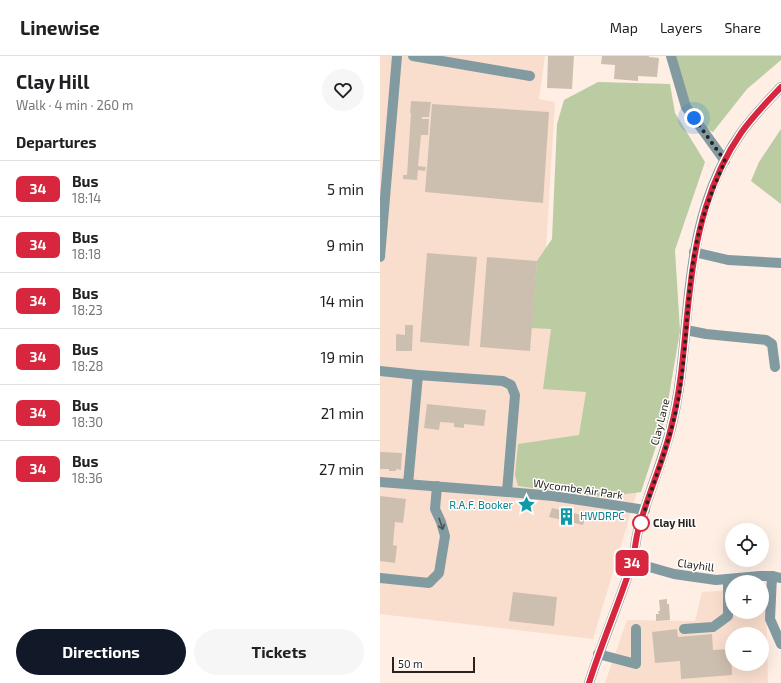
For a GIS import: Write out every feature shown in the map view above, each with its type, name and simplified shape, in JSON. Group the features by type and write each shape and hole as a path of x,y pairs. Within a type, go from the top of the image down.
{"street":[{"path":"380,257 397,56"},
{"path":"413,56 530,76"},
{"path":"671,56 686,107 725,161"},
{"name":"Clay Lane","path":"589,683 598,654 632,562 638,532 664,455 678,401 682,375 694,252 702,218 713,187 725,161 741,134 760,109 781,87"},
{"path":"694,252 728,260 781,264"},
{"path":"686,330 706,334 766,340 772,344 775,367"},
{"path":"380,371 503,381 511,385 515,395 507,492"},
{"path":"408,484 418,375"},
{"name":"Wycombe Air Park","path":"380,482 553,496 645,510"},
{"path":"380,578 429,582 439,574 445,536 435,509 437,486"},
{"name":"Clayhill","path":"632,562 674,574 716,580 725,579"},
{"path":"776,577 770,619 781,644"},
{"path":"684,629 713,627 725,618"},
{"path":"598,654 636,664 636,629"}],"shaded area":[{"path":"380,56 545,56 539,99 555,102 546,248 669,259 637,492 593,639 380,614"},
{"path":"725,590 725,619 767,619 767,627 725,627 725,671 768,671 768,683 605,683 627,620 695,621 702,592"}],"green space":[{"path":"675,56 781,56 781,60 747,89 713,132 694,124"},
{"path":"598,82 670,84 675,113 705,162 675,250 680,331 665,419 641,492 602,497 518,486 515,475 518,444 579,435 586,392 543,389 551,329 531,328 537,261 552,239 557,124 564,100"},
{"path":"781,129 781,204 751,181 759,162"}],"building":[{"path":"548,56 574,56 572,89 547,88"},
{"path":"602,56 649,56 659,58 657,77 638,76 638,81 614,79 615,65 601,64"},
{"path":"411,101 431,102 429,117 422,117 422,119 429,119 428,135 421,135 418,166 426,167 425,171 418,170 417,180 403,179 403,175 407,175"},
{"path":"432,104 549,112 543,203 425,192"},
{"path":"427,253 477,257 469,346 420,342"},
{"path":"487,257 537,261 530,351 480,347"},
{"path":"405,325 413,325 412,351 396,351 396,334 405,335"},
{"path":"427,404 486,410 484,426 464,424 464,428 454,427 454,423 440,422 439,430 424,428"},
{"path":"380,452 402,453 401,470 396,469 396,471 389,471 389,469 380,469"},
{"path":"380,496 406,499 403,523 395,522 393,545 397,546 395,563 380,561"},
{"name":"HWDRPC","path":"552,508 586,516 583,525 549,517"},
{"path":"513,592 557,597 554,626 509,621"},
{"path":"667,599 667,604 669,604 670,620 656,621 656,614 659,614 658,611 660,611 659,600"},
{"path":"677,629 678,637 712,634 713,650 725,649 725,671 732,671 732,675 681,679 680,661 655,663 652,632"}],"bus line":[{"name":"34","path":"589,683 598,654 632,562 638,532 664,455 678,401 695,250 702,218 713,187 725,161 741,134 760,109 781,87"}],"place":[{"name":"R.A.F. Booker","path":"526,505"},
{"name":"HWDRPC","path":"567,516"},
{"name":"Clay Hill","path":"641,523"}],"route":[{"path":"641,523 664,455 678,401 695,250 702,218 713,187 725,161 694,118"}]}
